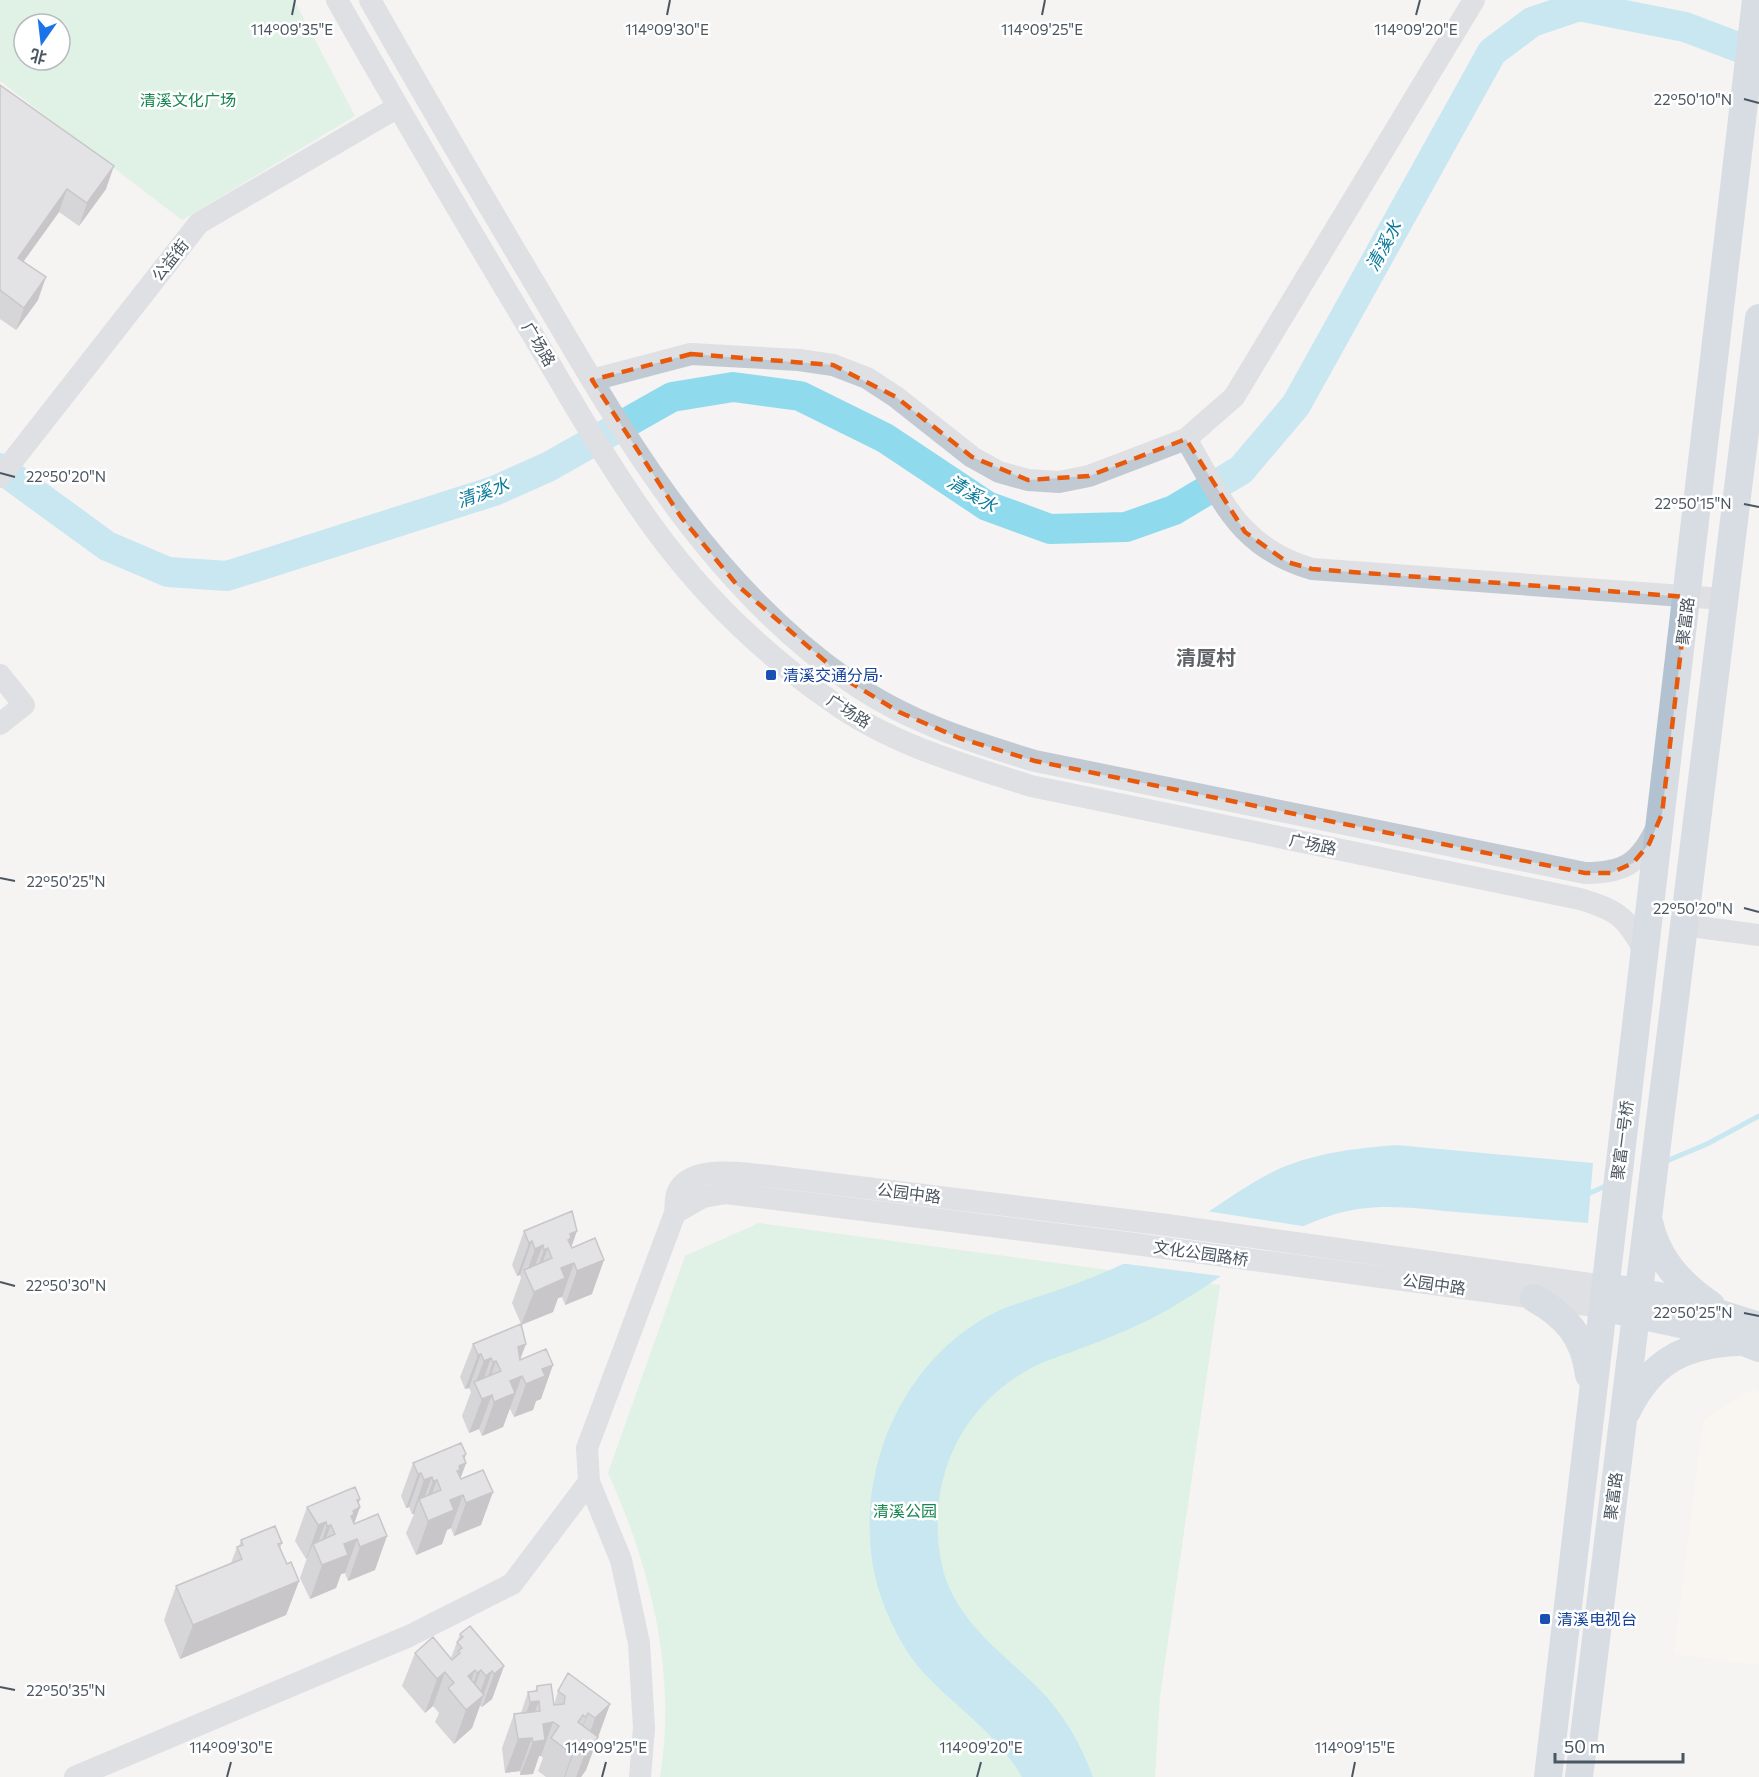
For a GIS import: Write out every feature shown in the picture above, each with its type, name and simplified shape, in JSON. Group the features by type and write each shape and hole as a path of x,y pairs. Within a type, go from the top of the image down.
{"main road":[{"name":"聚富路","path":"1631,1064 1646,954 1755,0"},
{"path":"1754,1339 1724,1313 1691,1291 1667,1265 1653,1240 1648,1214 1759,318"},
{"name":"聚富一号桥","path":"1613,1216 1631,1064"},
{"name":"聚富路","path":"1579,1777 1648,1214"},
{"name":"聚富路","path":"1548,1777 1613,1216"},
{"path":"1603,1297 1724,1313"},
{"path":"1534,1298 1558,1311 1573,1330 1586,1355 1592,1392"},
{"path":"1637,1303 1718,1332 1754,1339"},
{"path":"1622,1421 1639,1386 1661,1364 1714,1343 1754,1339"}],"street":[{"name":"广场路","path":"337,0 398,108 569,395 657,532 719,605 775,658 833,703 886,734 951,761 1030,786 1580,899 1608,907 1630,925 1646,954"},
{"name":"广场路","path":"370,0 446,135 593,383 681,517 737,585 795,638 848,681 899,712 959,738 1035,761 1585,873 1611,873 1632,863 1648,844 1662,814"},
{"path":"593,383 691,354 799,360 833,365 867,378 896,396 972,457 999,472 1028,480 1059,482 1089,476 1186,439 1234,397 1474,0"},
{"name":"公益街","path":"0,477 199,223 398,108"},
{"path":"1186,439 1229,512 1245,532 1265,549 1287,562 1312,569 1724,599"},
{"path":"0,675 24,705 0,724"},
{"path":"1683,925 1759,935"},
{"name":"公园中路","path":"640,1777 644,1728 639,1643 621,1560 589,1482 587,1448 675,1213 677,1193 686,1181 699,1175 726,1172 1167,1225"},
{"name":"公园中路","path":"675,1213 703,1197 726,1193 1135,1244"},
{"name":"文化公园路桥","path":"1167,1225 1298,1244"},
{"name":"文化公园路桥","path":"1135,1244 1267,1262"},
{"name":"公园中路","path":"1298,1244 1603,1297"},
{"name":"公园中路","path":"1267,1262 1534,1298 1603,1297"},
{"path":"75,1777 409,1636 512,1584 589,1482"}],"highlighted area":[{"path":"691,354 833,365 896,397 972,457 1028,480 1089,476 1186,439 1245,532 1287,562 1312,569 1687,597 1662,814 1649,844 1633,863 1611,873 1585,873 1035,761 959,738 899,712 848,681 737,585 681,517 592,380"}],"shaded area":[{"path":"1753,1389 1759,1392 1759,1665 1674,1654 1703,1420"}],"green space":[{"name":"清溪文化广场","path":"0,0 294,0 355,116 182,220 0,81"},
{"name":"清溪公园","path":"759,1223 1220,1285 1160,1696 1155,1777 660,1777 665,1699 656,1622 637,1546 608,1473 685,1256"}],"water":[{"path":"1396,1145 1593,1163 1588,1223 1395,1207 1358,1209 1332,1215 1308,1224 1262,1249 1196,1293 1151,1319 1033,1367 1008,1383 987,1401 969,1422 955,1446 945,1471 939,1498 940,1555 945,1577 964,1614 992,1645 1039,1689 1064,1719 1093,1777 1022,1777 1001,1747 914,1661 892,1624 877,1585 870,1533 872,1494 880,1456 894,1419 913,1386 937,1355 966,1330 1000,1310 1091,1278 1137,1257 1272,1172 1323,1155"}],"pier":[{"path":"1206,1211 1309,1227 1289,1236 1228,1277 1119,1263 1178,1230"}],"building":[{"path":"0,85 114,166 87,203 67,189 18,258 46,277 24,308 0,290"},
{"path":"572,1211 577,1231 570,1234 571,1238 568,1240 572,1248 595,1238 604,1260 577,1271 574,1263 561,1268 565,1278 534,1292 524,1270 552,1258 548,1248 544,1250 543,1245 535,1249 532,1241 529,1243 524,1231"},
{"path":"521,1324 526,1344 518,1347 520,1360 546,1349 553,1365 542,1369 545,1376 526,1384 522,1376 510,1381 515,1393 494,1402 492,1395 482,1399 474,1382 501,1371 496,1361 493,1362 491,1358 484,1361 473,1344"},
{"path":"461,1443 466,1454 463,1456 466,1463 459,1466 460,1470 457,1471 461,1479 483,1470 493,1492 466,1503 463,1495 450,1500 454,1510 428,1521 419,1499 441,1490 437,1480 433,1481 432,1477 424,1480 413,1463"},
{"path":"355,1487 360,1499 357,1500 360,1507 353,1511 354,1514 351,1516 354,1524 378,1514 387,1536 360,1547 357,1539 344,1544 348,1555 322,1565 313,1544 335,1534 331,1525 327,1526 326,1522 318,1525 307,1507"},
{"path":"275,1526 282,1543 278,1544 287,1564 291,1562 299,1581 193,1625 176,1586 242,1559 237,1547 243,1545 241,1540"},
{"path":"470,1626 504,1666 494,1674 492,1671 486,1676 481,1670 477,1673 475,1670 468,1676 484,1695 466,1710 448,1688 454,1683 445,1672 437,1679 415,1653 433,1637 452,1660 462,1648 457,1642 463,1637 460,1634"},
{"path":"568,1673 610,1704 595,1718 588,1713 586,1717 583,1715 578,1722 598,1737 584,1756 575,1749 572,1754 551,1738 559,1726 553,1722 543,1724 545,1740 533,1742 532,1738 518,1739 514,1714 540,1711 539,1701 530,1702 528,1692 537,1691 537,1686 551,1684 554,1705 564,1704 565,1696 558,1691"}],"waterway":[{"name":"清溪水","path":"0,468 107,546 168,572 227,576 494,491 548,467 672,397 733,387 800,396 885,438 987,506 1050,529 1126,527 1174,510 1241,470 1296,405 1492,52 1532,22 1579,6 1685,27 1759,55"},
{"path":"1664,1162 1707,1144 1759,1116"},
{"path":"1583,1192 1590,1193 1608,1185"}],"place":[{"name":"清溪交通分局·","path":"771,675"},
{"name":"清溪电视台","path":"1545,1619"}],"district":[{"name":"清厦村","path":"1206,658"}]}
